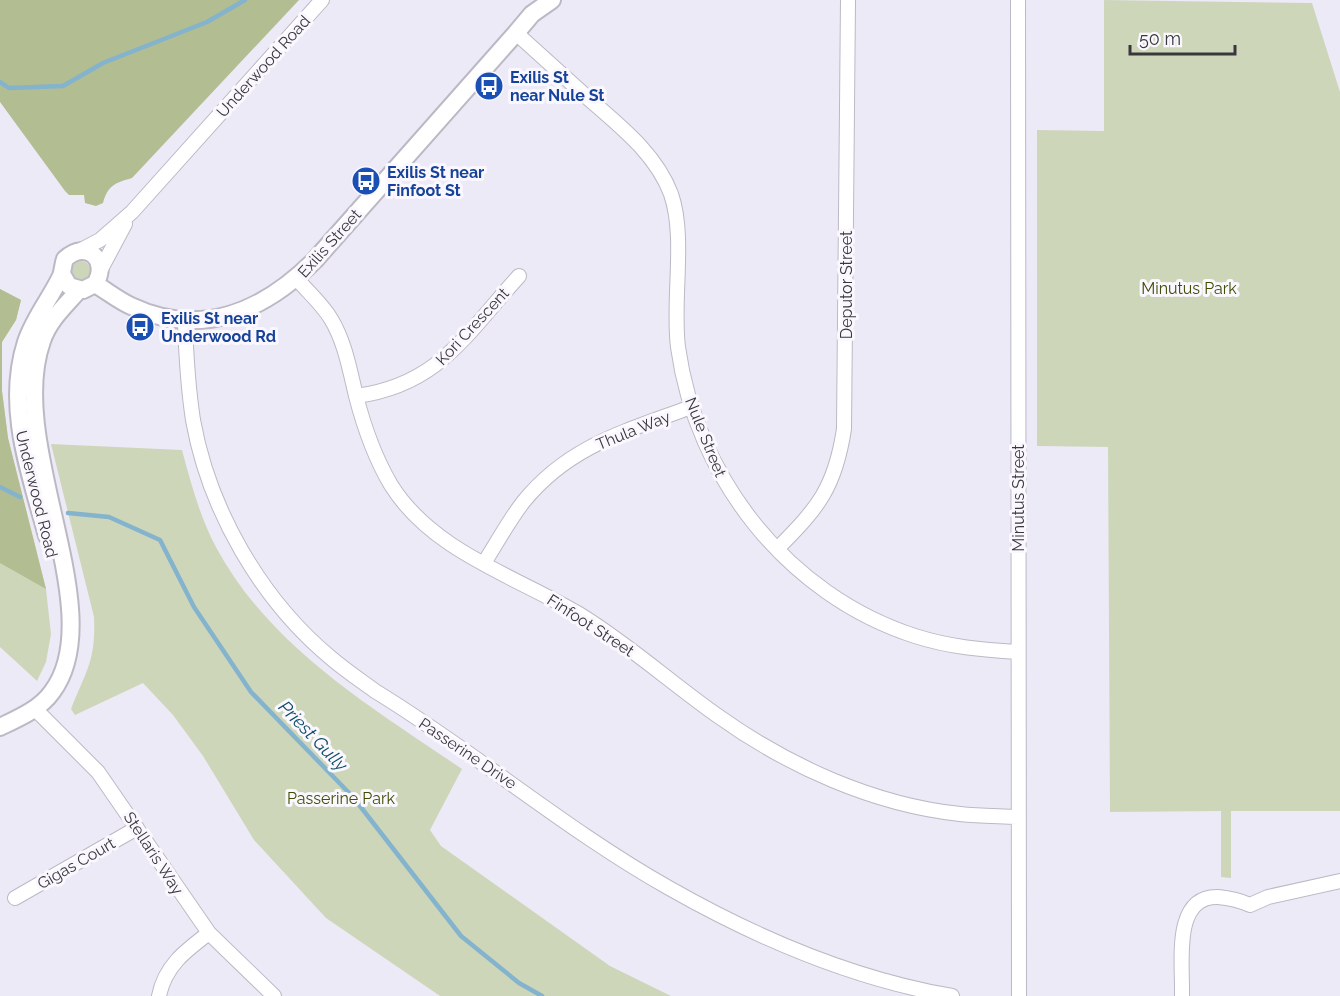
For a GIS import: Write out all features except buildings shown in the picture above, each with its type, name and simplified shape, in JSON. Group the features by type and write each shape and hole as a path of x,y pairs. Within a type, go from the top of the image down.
{"street":[{"name":"Underwood Road","path":"71,615 49,546 21,440 17,403 19,372 27,341 62,274 65,259 100,240 132,212 322,0"},
{"name":"Exilis Street","path":"92,281 141,310 185,320 238,313 270,299 297,279 516,33 536,7 552,0"},
{"name":"Deputor Street","path":"777,549 810,516 826,492 839,463 844,429 848,0"},
{"name":"Minutus Street","path":"1018,0 1017,817 1019,996"},
{"name":"Nule Street","path":"516,33 637,142 659,171 671,194 677,226 675,321 681,364 691,407 725,485 750,521 777,549 843,601 914,635 948,645 1018,652"},
{"name":"Underwood Road","path":"0,727 35,709 52,693 65,670 71,643 71,615 59,544 35,433 34,375 42,340 53,318 92,281 132,212"},
{"path":"62,274 69,286 92,281 93,254 79,251"},
{"name":"Kori Crescent","path":"356,396 386,392 419,377 444,359 519,276"},
{"name":"Finfoot Street","path":"297,279 332,320 346,354 363,423 392,485 410,509 437,535 586,619 719,717 778,753 834,781 876,796 923,808 960,814 1017,817"},
{"name":"Passerine Drive","path":"185,320 187,369 194,422 211,484 234,536 262,583 294,621 330,658 375,691 668,888 782,945 871,976 952,996"},
{"name":"Thula Way","path":"484,563 524,501 563,465 612,435 691,407"},
{"name":"Stellaris Way","path":"35,709 98,772 209,933 274,996"},
{"name":"Gigas Court","path":"15,898 137,828"},
{"path":"1182,996 1187,913 1195,902 1206,897 1239,900 1250,905 1268,897 1340,881"},
{"path":"159,996 168,969 180,956 209,933"}],"green space":[{"path":"0,0 299,0 132,178 121,181 110,188 103,203 96,206 85,203 84,195 69,195 65,191 0,102"},
{"name":"Minutus Park","path":"1104,0 1312,3 1340,92 1340,811 1231,811 1231,878 1221,877 1221,811 1110,812 1108,447 1037,446 1037,130 1104,131"},
{"path":"81,261 88,264 91,271 88,278 81,281 74,278 71,271 74,264"},
{"path":"0,289 21,300 16,320 2,342 2,391 8,438 46,589 51,634 46,662 37,681 0,647"},
{"path":"0,289 21,300 16,320 2,342 2,391 8,438 46,589 0,563"},
{"name":"Passerine Park","path":"51,444 182,450 196,500 217,549 239,584 265,616 294,646 326,673 462,769 430,830 441,846 610,966 671,996 440,996 326,918 254,840 203,756 173,715 143,683 75,715 71,709 92,655 94,617"}],"waterway":[{"path":"0,82 9,88 63,86 103,63 207,22 245,0"},
{"name":"Priest Gully","path":"0,487 20,497"},
{"name":"Priest Gully","path":"68,513 109,517 160,540 194,607 251,692 353,797 461,936 519,983 542,996"}],"place":[{"name":"Exilis St near Nule St","path":"489,86"},
{"name":"Exilis St near Finfoot St","path":"366,181"},
{"name":"Exilis St near Underwood Rd","path":"140,327"}]}
